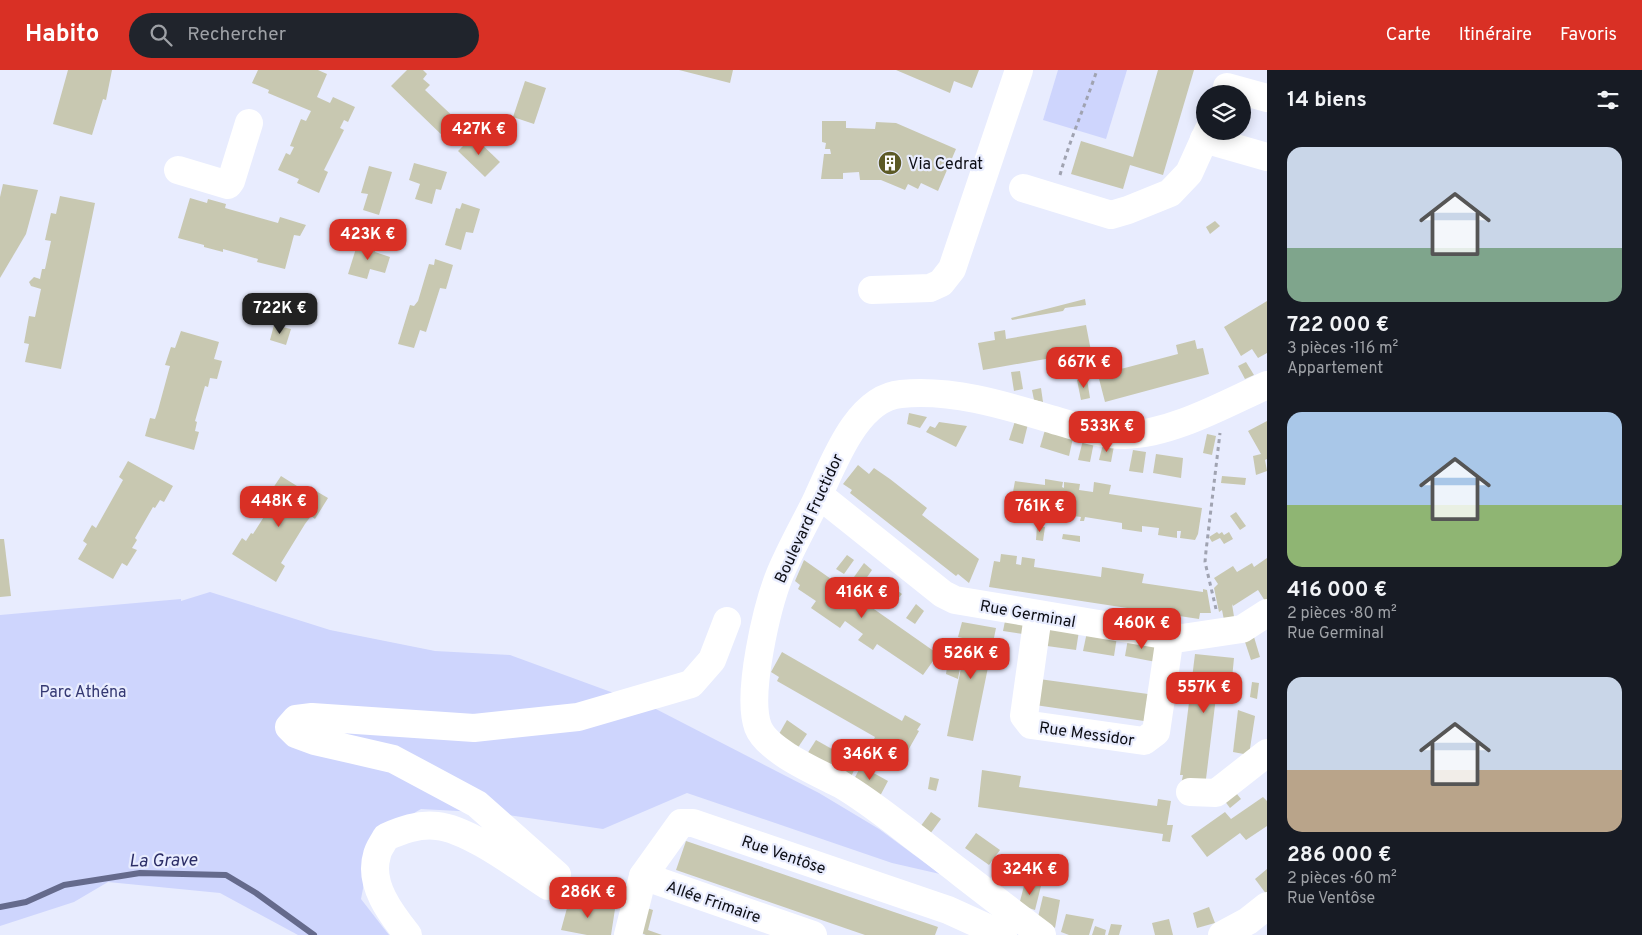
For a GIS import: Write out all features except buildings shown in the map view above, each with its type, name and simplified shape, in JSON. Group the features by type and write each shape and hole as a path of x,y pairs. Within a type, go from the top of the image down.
{"street":[{"path":"872,290 930,288 941,283 952,269 1019,70"},
{"path":"1228,84 1267,98"},
{"path":"178,170 228,185 231,181 249,123"},
{"path":"1023,188 1111,215 1170,193 1189,173 1204,140"},
{"path":"1221,140 1267,156"},
{"name":"Boulevard Fructidor","path":"1042,935 861,796 789,756 772,744 759,729 755,683 765,627 779,575 819,495 836,452 876,402 898,394 949,395 983,399 1077,426 1106,433 1127,435 1160,429 1223,405 1267,385"},
{"name":"Rue Germinal","path":"819,495 943,594 955,600 1182,638 1242,629 1267,613"},
{"name":"Rue Messidor","path":"1038,615 1024,716 1031,725 1144,740 1156,732 1170,636"},
{"path":"408,935 388,910 376,878 376,855 386,837 410,827 438,826 462,833 548,886 556,885 557,875 477,804 393,759 315,741 296,734 289,727 296,719 312,717 474,728 578,717 690,684 712,660 727,621"},
{"path":"1190,792 1216,793 1267,753"},
{"name":"Rue Ventôse","path":"628,935 643,876 681,823 693,823 948,910 1003,935"},
{"name":"Allée Frimaire","path":"643,876 813,935"},
{"path":"1222,935 1248,921 1267,906"},
{"path":"1259,935 1267,929"}],"path":[{"path":"1065,157 1072,134 1082,116 1097,70"},
{"path":"1222,633 1205,562 1223,405"}],"green space":[{"path":"1058,70 1127,70 1106,139 1043,120"},
{"name":"Parc Athéna","path":"210,592 330,630 435,651 510,655 652,707 819,793 879,829 940,874 892,863 687,793 603,829 495,813 421,809 373,837 361,899 389,935 298,935 220,893 108,882 74,902 0,926 0,615 181,599 181,601"}],"waterway":[{"name":"La Grave","path":"0,907 26,902 64,885 140,873 226,875 256,893 314,935"}],"place":[{"name":"Via Cedrat","path":"890,163"}]}
